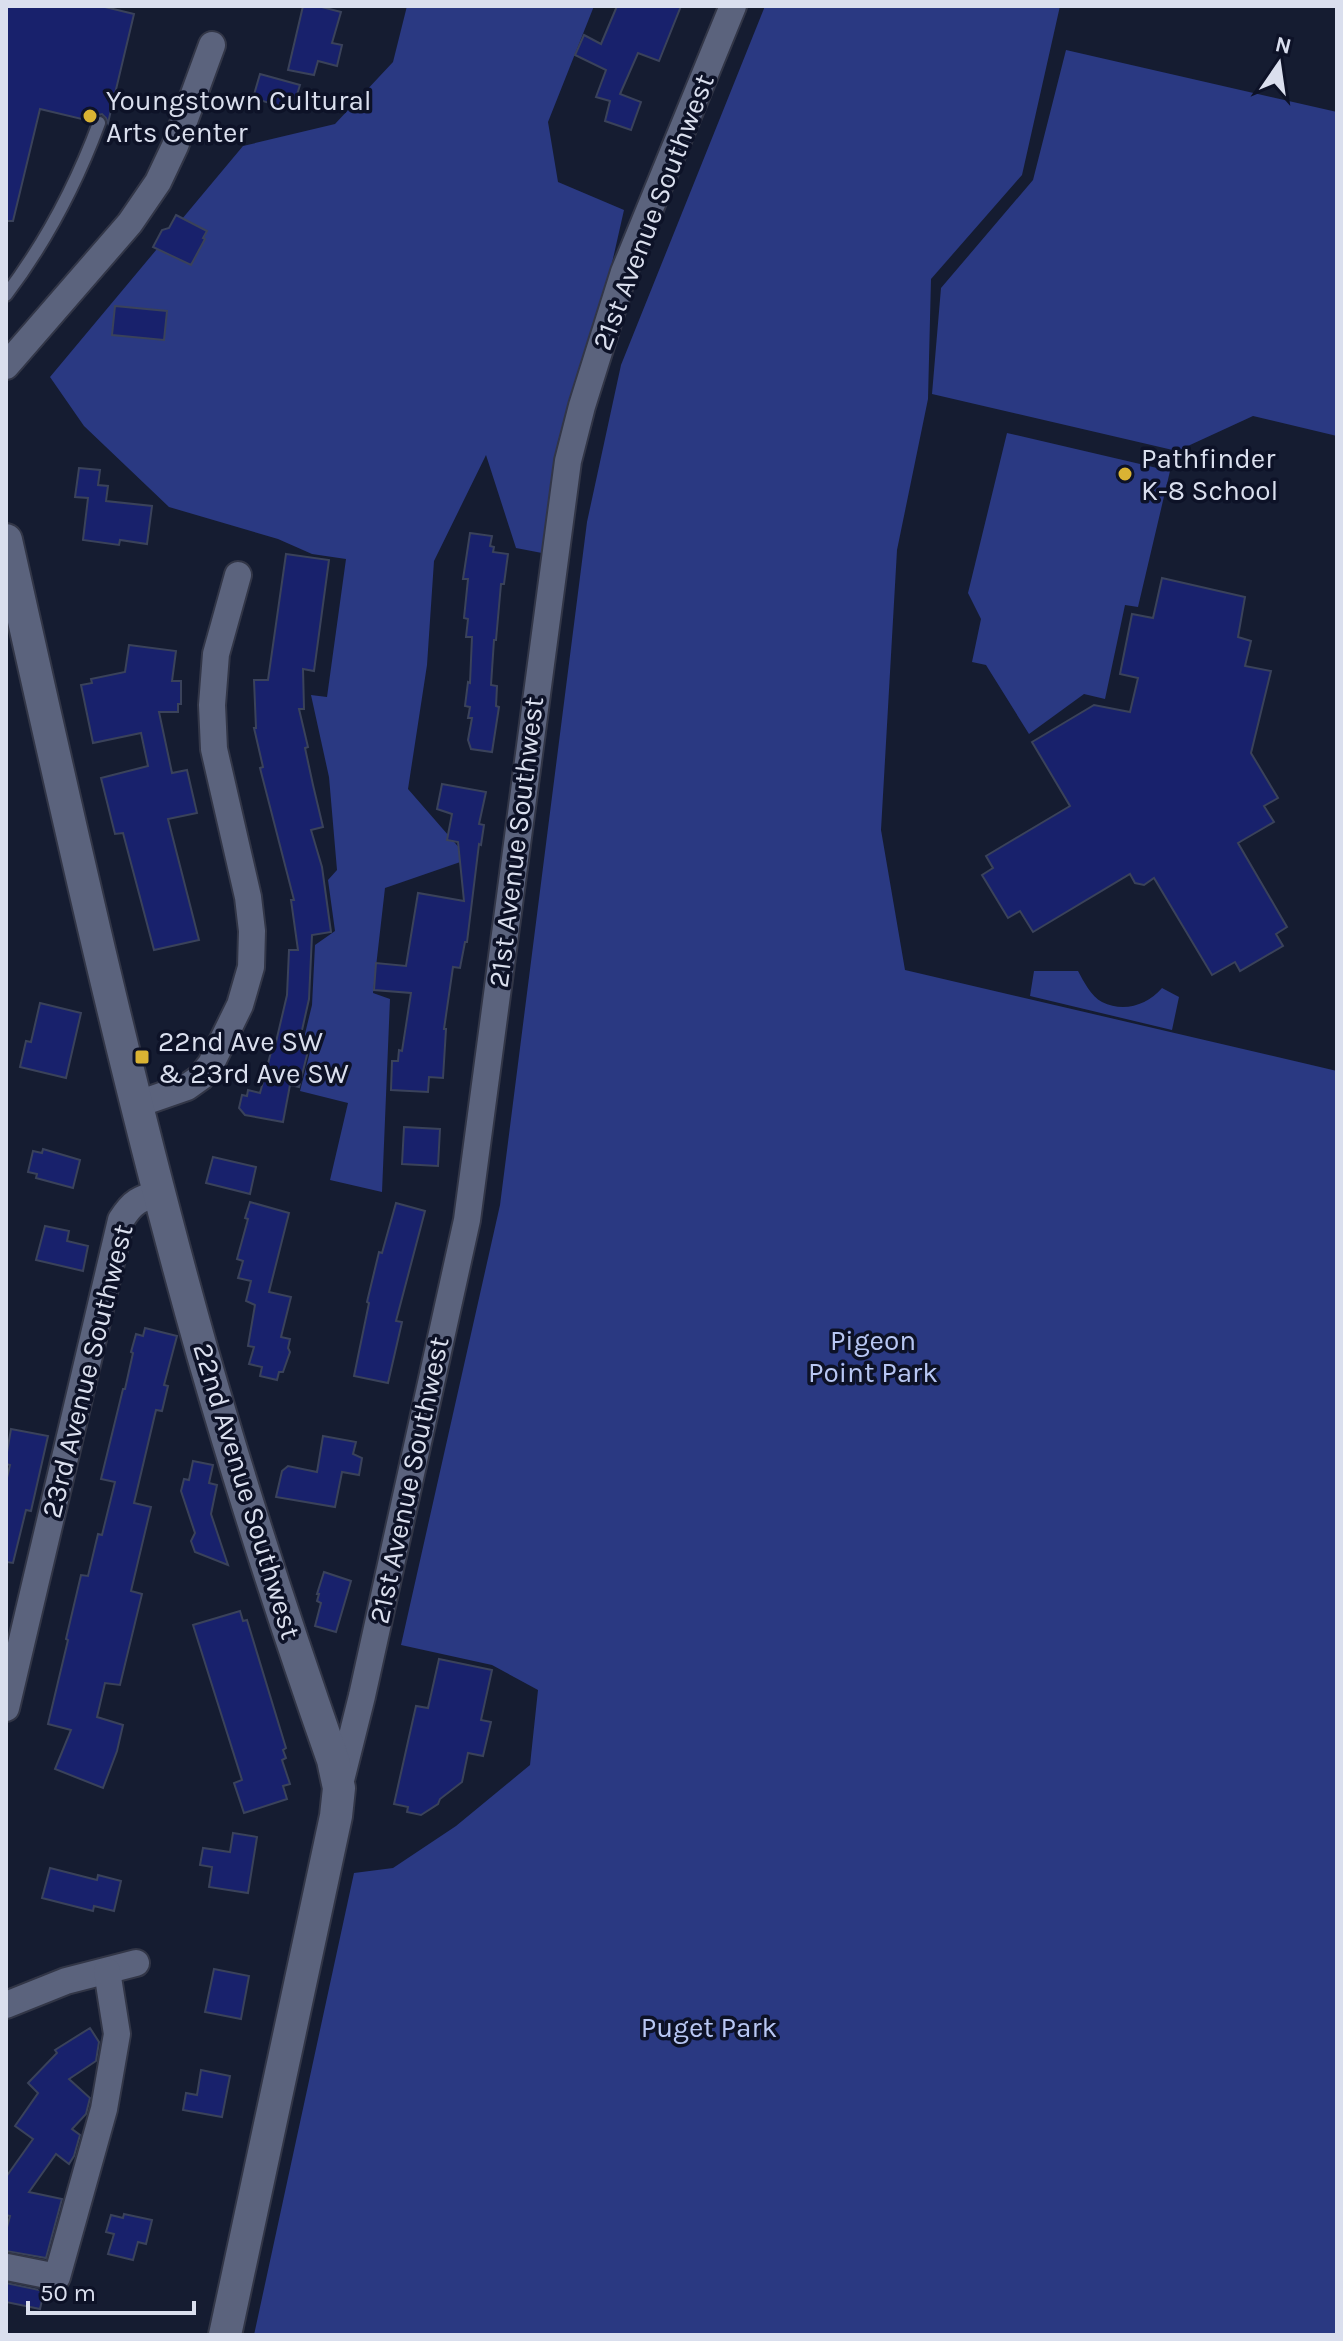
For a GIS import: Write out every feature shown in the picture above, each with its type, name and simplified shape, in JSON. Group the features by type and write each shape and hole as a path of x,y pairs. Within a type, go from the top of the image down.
{"street":[{"name":"21st Avenue Southwest","path":"225,2335 336,1816 339,1788 467,1220 568,461 624,272 733,6"},
{"path":"6,366 130,223 158,182 175,146 212,45"},
{"name":"23rd Avenue Southwest","path":"6,540 75,847 160,1193 138,1199 121,1220 6,1708"},
{"path":"138,1104 187,1087 201,1077 211,1064 240,1005 251,967 252,931 248,897 214,749 212,705 216,654 238,575"},
{"name":"22nd Avenue Southwest","path":"160,1193 243,1490 339,1788"},
{"path":"320,1722 344,1713 362,1696"},
{"path":"6,2005 66,1981 136,1963"},
{"path":"7,2267 57,2277 104,2109 117,2034 107,1971"}],"lane":[{"path":"6,295 52,227 84,164 99,123"}],"green space":[{"path":"407,6 594,6 548,122 558,182 624,210 605,294 558,441 542,553 516,548 486,455 434,561 427,665 408,789 469,859 385,888 373,993 390,999 382,1192 330,1180 348,1103 300,1091 312,1044 303,1042 312,1005 315,945 335,931 328,880 337,870 329,777 311,695 327,697 346,559 312,554 278,539 169,507 84,426 50,377 243,146 335,124 393,62"},
{"name":"Pigeon Point Park","path":"765,6 1060,6 1022,175 931,279 928,399 897,550 881,830 905,970 1337,1071 1337,2335 254,2335 354,1873 393,1868 456,1826 530,1765 538,1690 492,1665 401,1645 500,1205 587,522 621,365"},
{"path":"1066,50 1337,112 1337,436 1253,416 1177,451 932,394 941,288 1033,180"},
{"path":"1007,433 1170,471 1138,607 1125,605 1105,699 1084,694 1029,734 986,665 972,662 981,619 968,593"},
{"path":"1034,971 1078,971 1098,999 1119,1007 1142,1003 1162,988 1179,997 1172,1030 1030,996"}],"building":[{"name":"Youngstown Cultural Arts Center","path":"6,6 101,6 134,14 108,123 102,114 90,121 40,109 13,221 6,221"},
{"path":"303,6 341,12 332,43 342,45 337,66 318,61 314,75 288,70"},
{"path":"617,6 681,6 659,61 638,53 620,94 641,102 631,130 605,121 610,101 596,97 606,70 575,55 584,35 601,44"},
{"path":"260,74 300,85 292,110 253,98"},
{"path":"176,215 207,231 191,265 153,247 162,230 169,228"},
{"path":"115,306 167,311 164,340 112,335"},
{"path":"79,468 100,470 98,485 108,486 106,501 152,506 147,544 120,540 119,545 83,540 88,498 75,497"},
{"path":"470,533 492,536 490,546 494,547 493,552 508,554 494,640 491,685 497,686 496,706 499,707 492,752 471,749 468,740 472,718 468,718 470,707 465,706 470,683 472,637 466,637 468,619 464,618 468,579 463,579"},
{"path":"286,554 329,560 314,671 303,669 304,709 299,709 323,827 311,830 322,867 331,932 312,935 309,999 298,1048 308,1051 299,1087 290,1085 283,1122 245,1115 239,1108 242,1095 247,1096 248,1090 260,1093 287,995 289,950 298,950 291,900 294,900 260,768 263,767 254,728 254,680 268,680"},
{"path":"1162,578 1245,597 1238,637 1251,641 1245,666 1271,671 1251,753 1278,798 1264,806 1274,822 1238,843 1287,927 1276,934 1283,946 1240,971 1235,962 1212,975 1154,878 1144,885 1135,883 1130,874 1033,932 1020,911 1008,918 982,875 993,868 986,856 1070,806 1032,742 1094,705 1130,712 1138,678 1120,674 1132,614 1153,618"},
{"path":"129,645 176,651 172,681 181,681 181,704 178,704 178,712 159,712 172,773 187,770 197,813 168,819 199,940 154,950 123,833 115,834 101,778 148,766 141,733 93,743 81,685 92,683 91,679 125,672"},
{"path":"442,784 486,792 479,824 484,825 467,942 460,968 453,967 444,1029 443,1078 429,1077 428,1092 391,1090 392,1061 398,1061 399,1050 402,1051 411,993 374,990 376,963 406,966 418,893 464,901 458,842 447,840 452,814 437,809"},
{"path":"40,1003 81,1013 66,1078 20,1067 26,1041 31,1042"},
{"path":"404,1127 440,1129 438,1166 402,1164"},
{"path":"43,1149 80,1160 73,1188 36,1178 37,1174 28,1172 33,1151 42,1153"},
{"path":"213,1157 256,1167 250,1194 206,1183"},
{"path":"250,1202 289,1213 269,1292 291,1297 281,1337 290,1339 290,1352 277,1380 260,1376 262,1367 249,1364 254,1347 248,1346 255,1305 246,1301 251,1281 238,1278 243,1261 237,1259"},
{"path":"396,1203 425,1211 396,1321 402,1322 388,1383 354,1376 379,1252 382,1253"},
{"path":"45,1226 69,1231 67,1241 88,1246 83,1271 36,1260"},
{"path":"145,1328 177,1336 164,1385 168,1386 162,1411 156,1410 134,1503 151,1507 131,1591 142,1594 120,1685 105,1683 97,1717 123,1725 103,1788 55,1769 71,1730 48,1724 81,1575 88,1576 115,1482 101,1479 125,1389 131,1352 136,1334 143,1336"},
{"path":"11,1429 48,1436 31,1511 26,1510 13,1563 6,1562 6,1482 10,1465 6,1464 6,1458"},
{"path":"323,1436 356,1442 353,1454 362,1458 359,1475 342,1472 335,1507 276,1497 282,1471 288,1466 317,1472"},
{"path":"193,1461 213,1465 209,1483 217,1485 211,1514 228,1565 195,1552 191,1541 195,1533 181,1491 184,1479 189,1480"},
{"path":"324,1572 351,1581 336,1632 315,1626 321,1603 317,1601 317,1594"},
{"path":"240,1611 243,1621 247,1620 286,1748 283,1750 286,1758 282,1760 290,1784 283,1786 287,1799 244,1813 234,1783 242,1780 193,1625"},
{"path":"439,1659 492,1670 481,1720 491,1722 483,1756 468,1753 462,1782 421,1815 407,1812 408,1807 394,1804 416,1706 428,1708"},
{"path":"233,1833 257,1837 248,1893 209,1887 212,1867 200,1865 203,1848 230,1852"},
{"path":"50,1868 97,1880 98,1875 121,1881 114,1911 94,1906 93,1911 42,1898"},
{"path":"214,1969 249,1976 241,2019 205,2012"},
{"path":"90,2028 99,2042 96,2061 69,2079 90,2098 86,2114 72,2129 80,2135 74,2156 69,2164 56,2154 29,2192 62,2199 46,2258 6,2251 10,2216 6,2215 6,2177 33,2139 15,2126 38,2093 28,2083 57,2053 55,2050"},
{"path":"201,2070 230,2076 222,2117 183,2110 186,2093 197,2095"},
{"path":"124,2214 152,2220 146,2244 138,2242 133,2260 108,2254 114,2234 106,2232 111,2215 123,2218"},
{"path":"6,2283 44,2291 40,2309 6,2302"}],"place":[{"name":"Youngstown Cultural Arts Center","path":"90,116"},
{"name":"Pathfinder K-8 School","path":"1125,474"},
{"name":"22nd Ave SW & 23rd Ave SW","path":"142,1057"}],"park label":[{"name":"Puget Park","path":"709,2027"}]}
